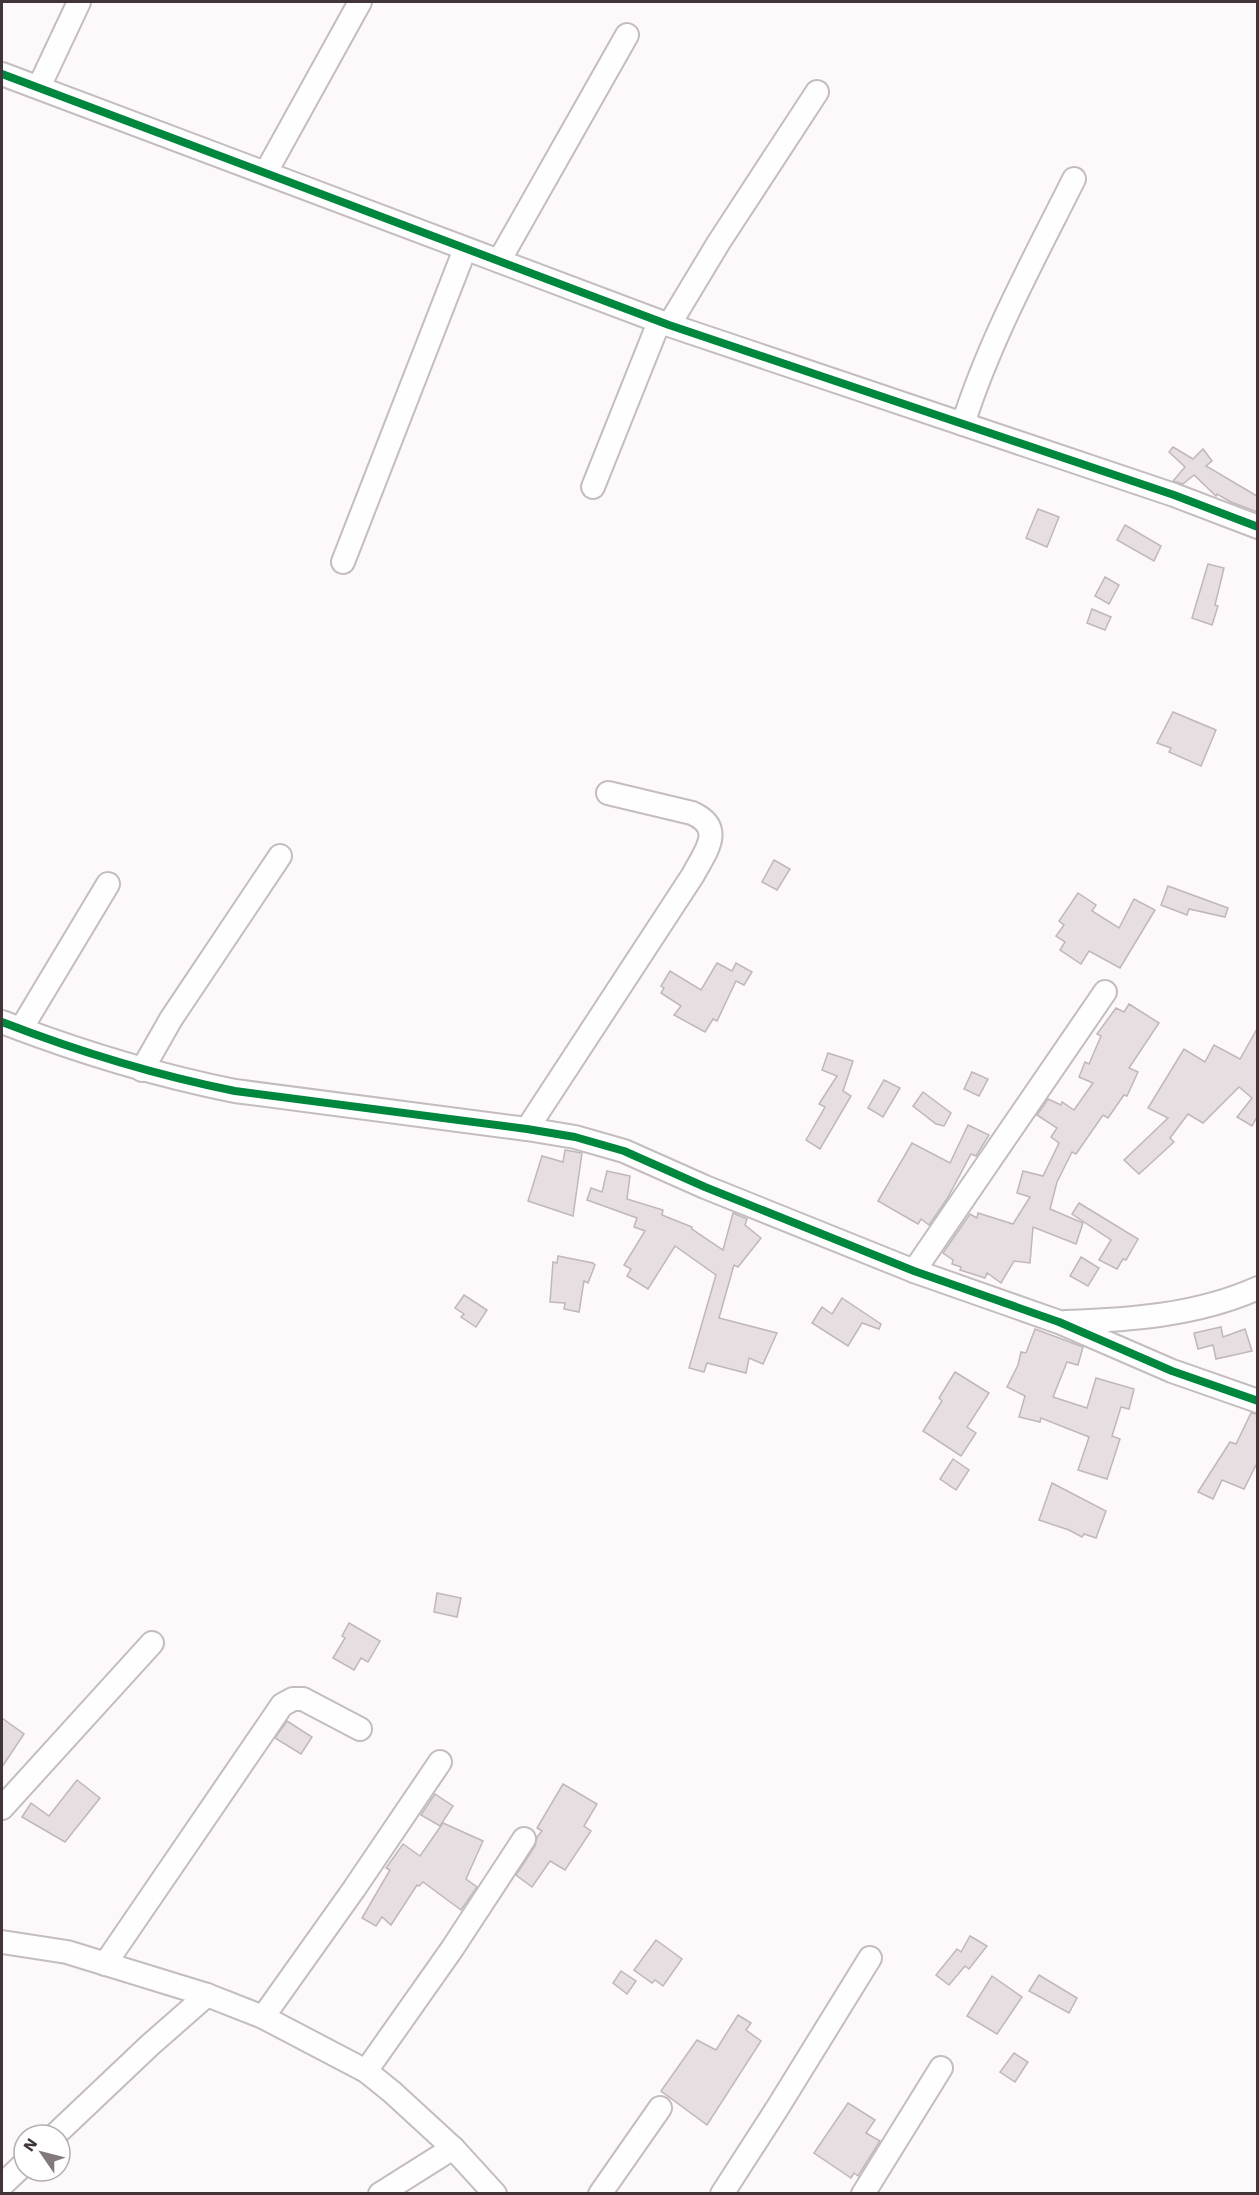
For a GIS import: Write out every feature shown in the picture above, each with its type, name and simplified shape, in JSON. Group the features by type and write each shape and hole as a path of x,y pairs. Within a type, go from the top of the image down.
{"street":[{"path":"39,87 79,2"},
{"path":"266,172 360,2"},
{"path":"499,261 627,34"},
{"path":"2,74 664,323 1174,495 1257,527"},
{"path":"593,487 664,323 817,92"},
{"path":"963,424 973,393 1005,320 1074,179"},
{"path":"343,562 465,249"},
{"path":"527,1129 693,875 711,842 710,827 703,818 692,813 608,793"},
{"path":"142,1070 171,1019 280,856"},
{"path":"108,884 11,1026 142,1070 235,1091 527,1129 575,1137 624,1151 705,1187 914,1271 1059,1322 1172,1371 1257,1401"},
{"path":"914,1271 1105,992"},
{"path":"1059,1322 1134,1319 1188,1309 1242,1295 1257,1288"},
{"path":"2,1808 152,1643"},
{"path":"105,1964 282,1705 293,1699 303,1699 360,1729"},
{"path":"262,2017 354,1889 440,1762"},
{"path":"366,2071 452,1949 524,1839"},
{"path":"5,1947 67,1952 207,1995 262,2017 366,2071 453,2148 495,2193"},
{"path":"722,2193 870,1958"},
{"path":"68,2123 207,1995"},
{"path":"863,2193 941,2068"},
{"path":"600,2193 660,2108"},
{"path":"380,2193 453,2148"}],"building":[{"path":"1173,447 1193,459 1203,449 1212,461 1206,466 1257,496 1257,512 1217,494 1216,496 1194,475 1183,484 1173,481 1185,467 1169,452"},
{"path":"1038,509 1059,517 1047,547 1026,538"},
{"path":"1125,525 1161,546 1154,561 1117,540"},
{"path":"1208,564 1224,568 1215,605 1218,606 1212,625 1192,618"},
{"path":"1105,577 1119,585 1109,604 1095,596"},
{"path":"1092,609 1111,617 1105,630 1087,623"},
{"path":"1173,712 1216,730 1201,766 1169,752 1171,748 1157,743"},
{"path":"774,860 790,869 777,890 762,882"},
{"path":"1168,886 1228,908 1225,917 1189,909 1187,915 1161,905"},
{"path":"1078,893 1096,905 1092,911 1119,928 1134,899 1155,910 1120,968 1089,951 1081,964 1060,950 1065,942 1056,936 1064,925 1059,921"},
{"path":"717,963 732,971 736,963 752,972 744,985 736,981 717,1021 713,1019 705,1032 674,1015 681,1006 661,993 664,988 661,986 670,971 701,990"},
{"path":"1129,1004 1159,1023 1129,1068 1138,1072 1127,1096 1124,1095 1108,1118 1103,1115 1076,1154 1072,1152 1057,1182 1050,1209 1083,1223 1076,1244 1033,1227 1030,1263 1014,1261 1001,1283 987,1273 985,1278 960,1270 961,1267 952,1264 953,1260 943,1253 970,1214 977,1218 978,1213 1013,1224 1030,1197 1017,1193 1023,1171 1043,1176 1059,1143 1051,1137 1057,1128 1037,1115 1048,1099 1061,1105 1062,1102 1074,1110 1093,1083 1079,1077 1085,1062 1089,1064 1101,1036 1097,1034 1116,1008 1124,1012"},
{"path":"1257,1029 1257,1117 1252,1126 1237,1117 1252,1098 1239,1087 1203,1123 1188,1114 1170,1138 1174,1142 1139,1174 1124,1160 1168,1118 1148,1108 1184,1049 1205,1062 1214,1045 1240,1059"},
{"path":"828,1053 853,1061 843,1091 851,1096 820,1149 806,1140 825,1107 819,1104 837,1076 822,1070"},
{"path":"972,1072 988,1079 979,1096 964,1089"},
{"path":"884,1080 900,1088 883,1117 868,1108"},
{"path":"923,1092 951,1113 944,1126 936,1124 913,1106"},
{"path":"968,1125 989,1135 976,1156 971,1154 947,1199 929,1225 921,1219 918,1224 878,1201 912,1143 950,1163"},
{"path":"565,1150 582,1153 573,1216 528,1201 542,1156 563,1162"},
{"path":"607,1171 630,1176 627,1199 663,1210 662,1215 692,1227 723,1250 733,1213 747,1219 745,1225 761,1238 738,1267 734,1265 719,1318 777,1333 763,1364 749,1358 746,1373 707,1363 704,1372 689,1368 716,1275 675,1246 648,1289 627,1276 631,1269 624,1265 645,1231 634,1227 637,1218 587,1200 591,1188 602,1192"},
{"path":"1079,1203 1138,1239 1126,1260 1123,1259 1117,1269 1099,1260 1111,1240 1072,1214"},
{"path":"558,1256 595,1265 588,1283 584,1281 579,1312 564,1309 565,1303 550,1302 553,1262 557,1263"},
{"path":"1081,1257 1099,1268 1088,1286 1070,1276"},
{"path":"464,1295 487,1310 476,1327 461,1317 464,1314 455,1308"},
{"path":"842,1298 881,1324 879,1329 862,1323 848,1346 812,1323 822,1307 832,1314"},
{"path":"1221,1327 1223,1337 1245,1329 1252,1351 1216,1359 1213,1345 1198,1349 1194,1333"},
{"path":"1035,1329 1083,1347 1078,1365 1067,1362 1053,1397 1087,1408 1096,1378 1134,1389 1129,1409 1121,1407 1112,1436 1120,1439 1107,1479 1078,1470 1089,1437 1041,1418 1040,1422 1019,1417 1025,1396 1007,1387 1018,1365 1021,1352 1026,1353"},
{"path":"955,1372 989,1393 967,1427 976,1433 961,1456 923,1431 942,1401 939,1398"},
{"path":"1251,1413 1257,1414 1257,1463 1244,1489 1222,1480 1213,1499 1198,1492 1230,1442 1236,1444"},
{"path":"953,1459 969,1470 956,1490 940,1479"},
{"path":"1052,1483 1106,1511 1096,1538 1084,1534 1082,1537 1039,1520"},
{"path":"437,1593 461,1598 457,1617 434,1612"},
{"path":"349,1623 380,1641 368,1662 361,1658 354,1670 333,1658 345,1638 342,1636"},
{"path":"2,1718 24,1734 2,1767"},
{"path":"287,1721 312,1737 301,1754 275,1738"},
{"path":"77,1780 100,1798 65,1842 22,1817 31,1803 49,1816"},
{"path":"563,1784 597,1804 584,1826 591,1831 565,1870 550,1861 532,1887 516,1875 535,1846 537,1837 542,1831 537,1828"},
{"path":"435,1794 453,1806 440,1826 421,1815"},
{"path":"443,1823 483,1841 466,1879 477,1887 461,1910 423,1882 417,1885 391,1925 382,1917 376,1926 362,1918 390,1870 386,1868 403,1844 420,1856"},
{"path":"970,1936 987,1946 969,1969 965,1966 949,1985 936,1975 957,1949 961,1952"},
{"path":"656,1940 682,1959 663,1986 655,1980 652,1983 634,1970"},
{"path":"621,1971 636,1981 627,1994 613,1983"},
{"path":"1039,1975 1077,1998 1069,2013 1029,1991"},
{"path":"992,1976 1022,1997 997,2034 967,2016"},
{"path":"738,2015 751,2023 746,2030 761,2041 707,2125 661,2091 697,2040 716,2050"},
{"path":"1014,2053 1028,2062 1015,2082 1000,2072"},
{"path":"848,2103 875,2120 866,2133 880,2141 858,2176 854,2173 851,2178 814,2153"}],"cycle path":[{"path":"2,74 669,325 1174,495 1258,527"},
{"path":"2,1022 117,1061 175,1078 235,1091 527,1129 575,1137 624,1151 705,1187 914,1271 1059,1322 1172,1371 1258,1401"}]}
